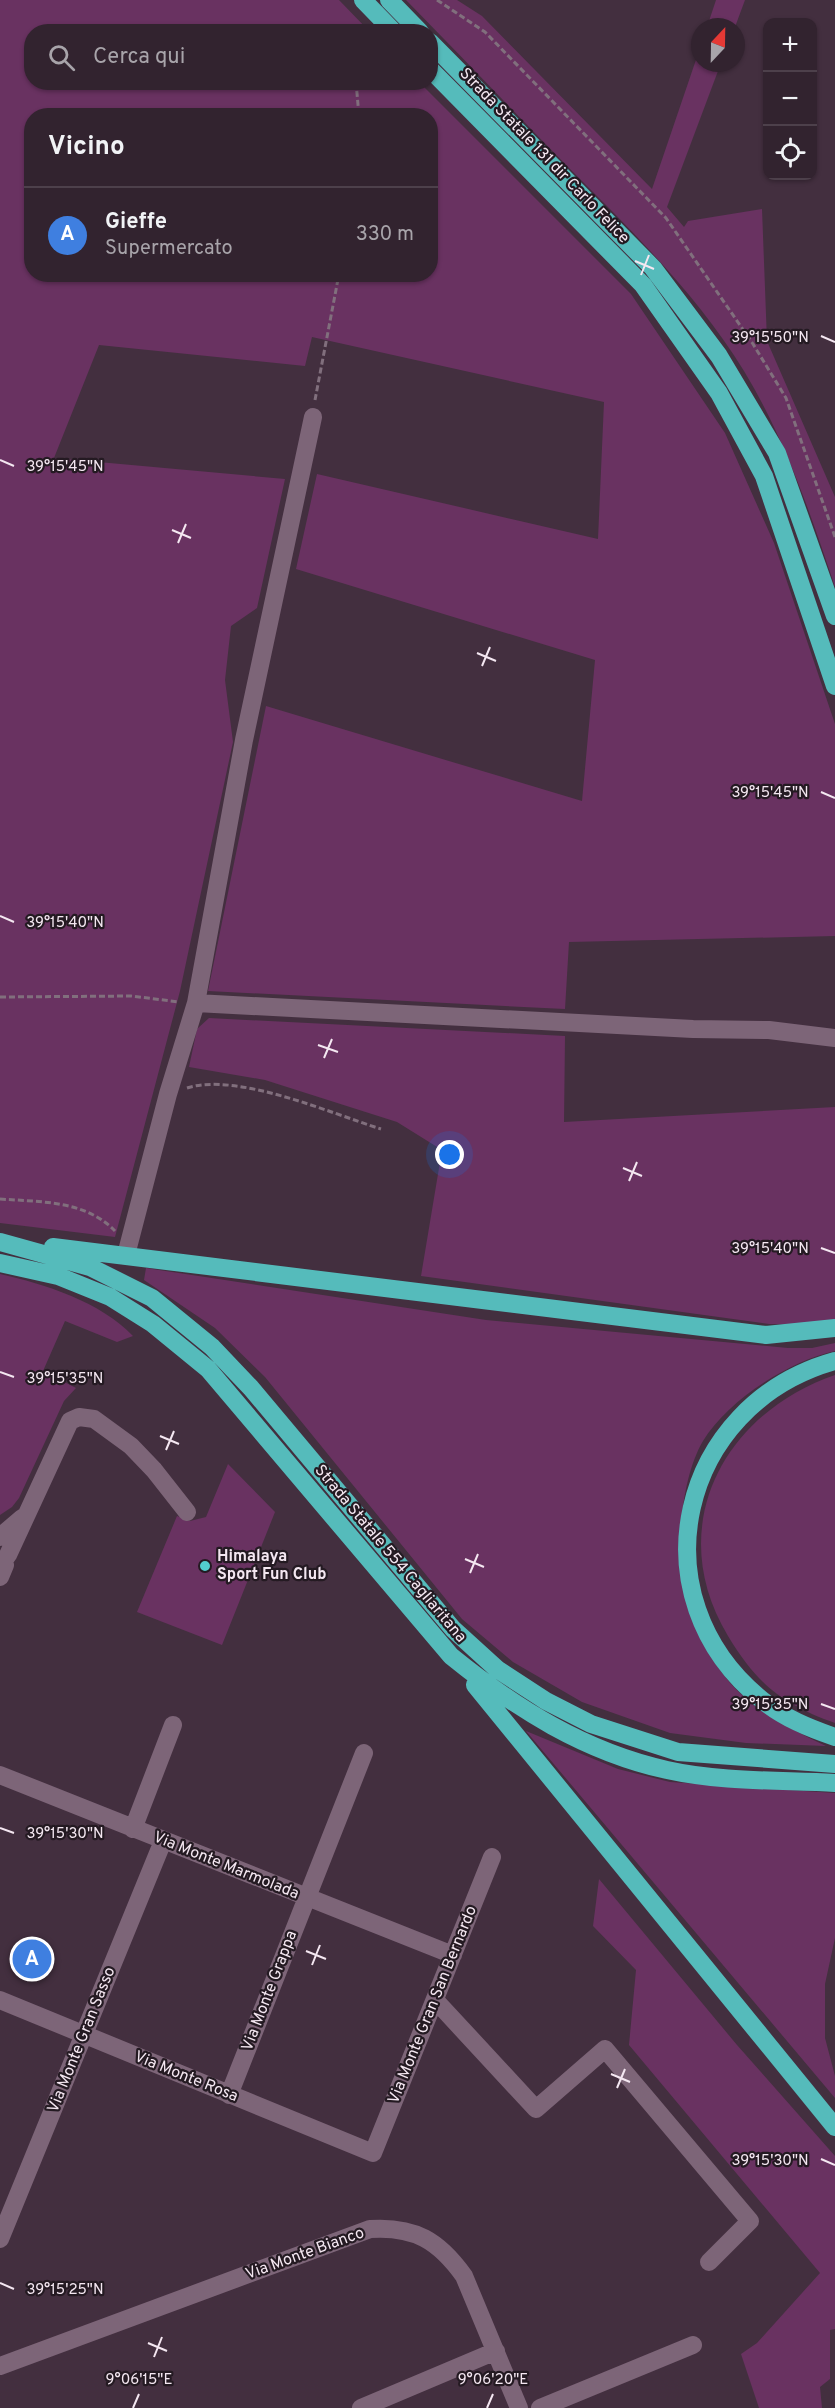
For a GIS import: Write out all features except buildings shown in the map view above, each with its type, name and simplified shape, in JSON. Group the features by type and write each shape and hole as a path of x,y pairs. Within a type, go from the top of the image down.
{"highway":[{"path":"363,0 386,24"},
{"path":"389,0 412,24"},
{"name":"Strada Statale 131 dir Carlo Felice","path":"438,50 653,268 719,356 777,453 835,616"},
{"name":"Strada Statale 131 dir Carlo Felice","path":"438,77 643,285 719,393 764,476 835,686"},
{"path":"2,1242 127,1250 766,1335 835,1328"},
{"name":"Strada Statale 554 Cagliaritana","path":"2,1242 90,1267 152,1298 212,1347 251,1388 453,1629 497,1669 546,1701 591,1724 678,1752 835,1764"},
{"name":"Strada Statale 554 Cagliaritana","path":"0,1263 58,1276 110,1297 153,1324 208,1369 451,1656 492,1690 536,1718 577,1740 666,1770 715,1777 835,1783"},
{"path":"835,1361 813,1367 772,1388 743,1412 720,1439 703,1469 692,1506 687,1539 695,1599 708,1636 723,1658 763,1701 803,1726 835,1737"},
{"path":"451,1656 835,2127"}],"street":[{"path":"127,1250 168,1094 196,1003 246,728 305,460 312,417"},
{"path":"196,1003 693,1029 769,1030 835,1038"},
{"path":"3,1562 70,1421 79,1417 94,1419 131,1446 154,1470 187,1512"},
{"path":"0,1537 26,1515"},
{"path":"132,1829 173,1725"},
{"name":"Via Monte Grappa","path":"230,2095 364,1753"},
{"name":"Via Monte Marmolada","path":"0,1775 453,1955"},
{"name":"Via Monte Gran Sasso","path":"0,2239 163,1841"},
{"name":"Via Monte Gran San Bernardo","path":"373,2153 492,1857"},
{"name":"Via Monte Rosa","path":"0,2000 373,2153"},
{"path":"436,2001 536,2109 605,2049 750,2221 709,2262"},
{"name":"Via Monte Bianco","path":"0,2366 370,2229 387,2228 422,2236 438,2245 452,2259 464,2276 519,2408"},
{"path":"540,2408 693,2345"},
{"path":"361,2408 496,2351"}],"path":[{"path":"437,0 485,32 666,218 753,344 786,398 835,537"},
{"path":"356,90 358,108"},
{"path":"312,417 337,282"},
{"path":"0,997 131,996 196,1003"},
{"path":"168,1094 200,1084 240,1084 381,1129"},
{"path":"0,1199 80,1207 112,1228 127,1250"}],"shaded area":[{"path":"0,0 339,0 362,24 24,24 24,90 427,90 631,294 725,433 774,543 835,724 835,936 569,942 565,1009 208,991 266,706 582,801 595,660 296,569 317,474 598,539 604,402 312,337 305,366 99,345 54,458 285,479 257,608 231,626 225,680 233,742 180,991 115,1237 0,1223"},
{"path":"406,0 457,0 482,16 652,189 692,72 718,72 667,207 684,227 688,221 762,209 767,341 835,497 835,587 784,449 759,397 726,343 686,291 642,242 438,33 438,24 429,24"},
{"path":"716,0 745,0 738,18 710,18"},
{"path":"209,1018 565,1036 564,1122 835,1107 835,1321 807,1325 769,1324 421,1276 442,1150 397,1122 265,1080 189,1067 197,1029"},
{"path":"146,1268 486,1320 788,1348 812,1348 835,1343 835,1351 798,1364 761,1384 728,1411 714,1426 703,1441 690,1474 680,1536 682,1575 694,1623 703,1643 720,1670 730,1683 754,1705 796,1731 826,1746 746,1743 670,1733 582,1702 513,1662 462,1619 265,1377 215,1328 144,1280"},
{"path":"0,1274 53,1289 89,1304 105,1313 133,1336 117,1342 65,1321 43,1371 76,1388 64,1401 19,1498 12,1507 0,1515"},
{"path":"835,1375 835,1723 786,1700 761,1680 750,1667 728,1636 709,1595 701,1555 703,1516 715,1480 734,1446 761,1417 795,1393"},
{"name":"Himalaya Sport Fun Club","path":"228,1464 275,1512 222,1645 137,1612 177,1516 190,1521 206,1517"},
{"path":"526,1731 618,1769 670,1782 835,1793 835,1938 825,1984 825,2038 835,2076 835,2098"},
{"path":"599,1879 737,2045 835,2156 835,2329 830,2330 830,2379 820,2387 822,2408 759,2408 741,2354 757,2343 820,2273 629,2045 636,1970 593,1926"}],"place":[{"name":"Himalaya Sport Fun Club","path":"205,1566"},
{"name":"Gieffe","path":"32,1959"}]}
